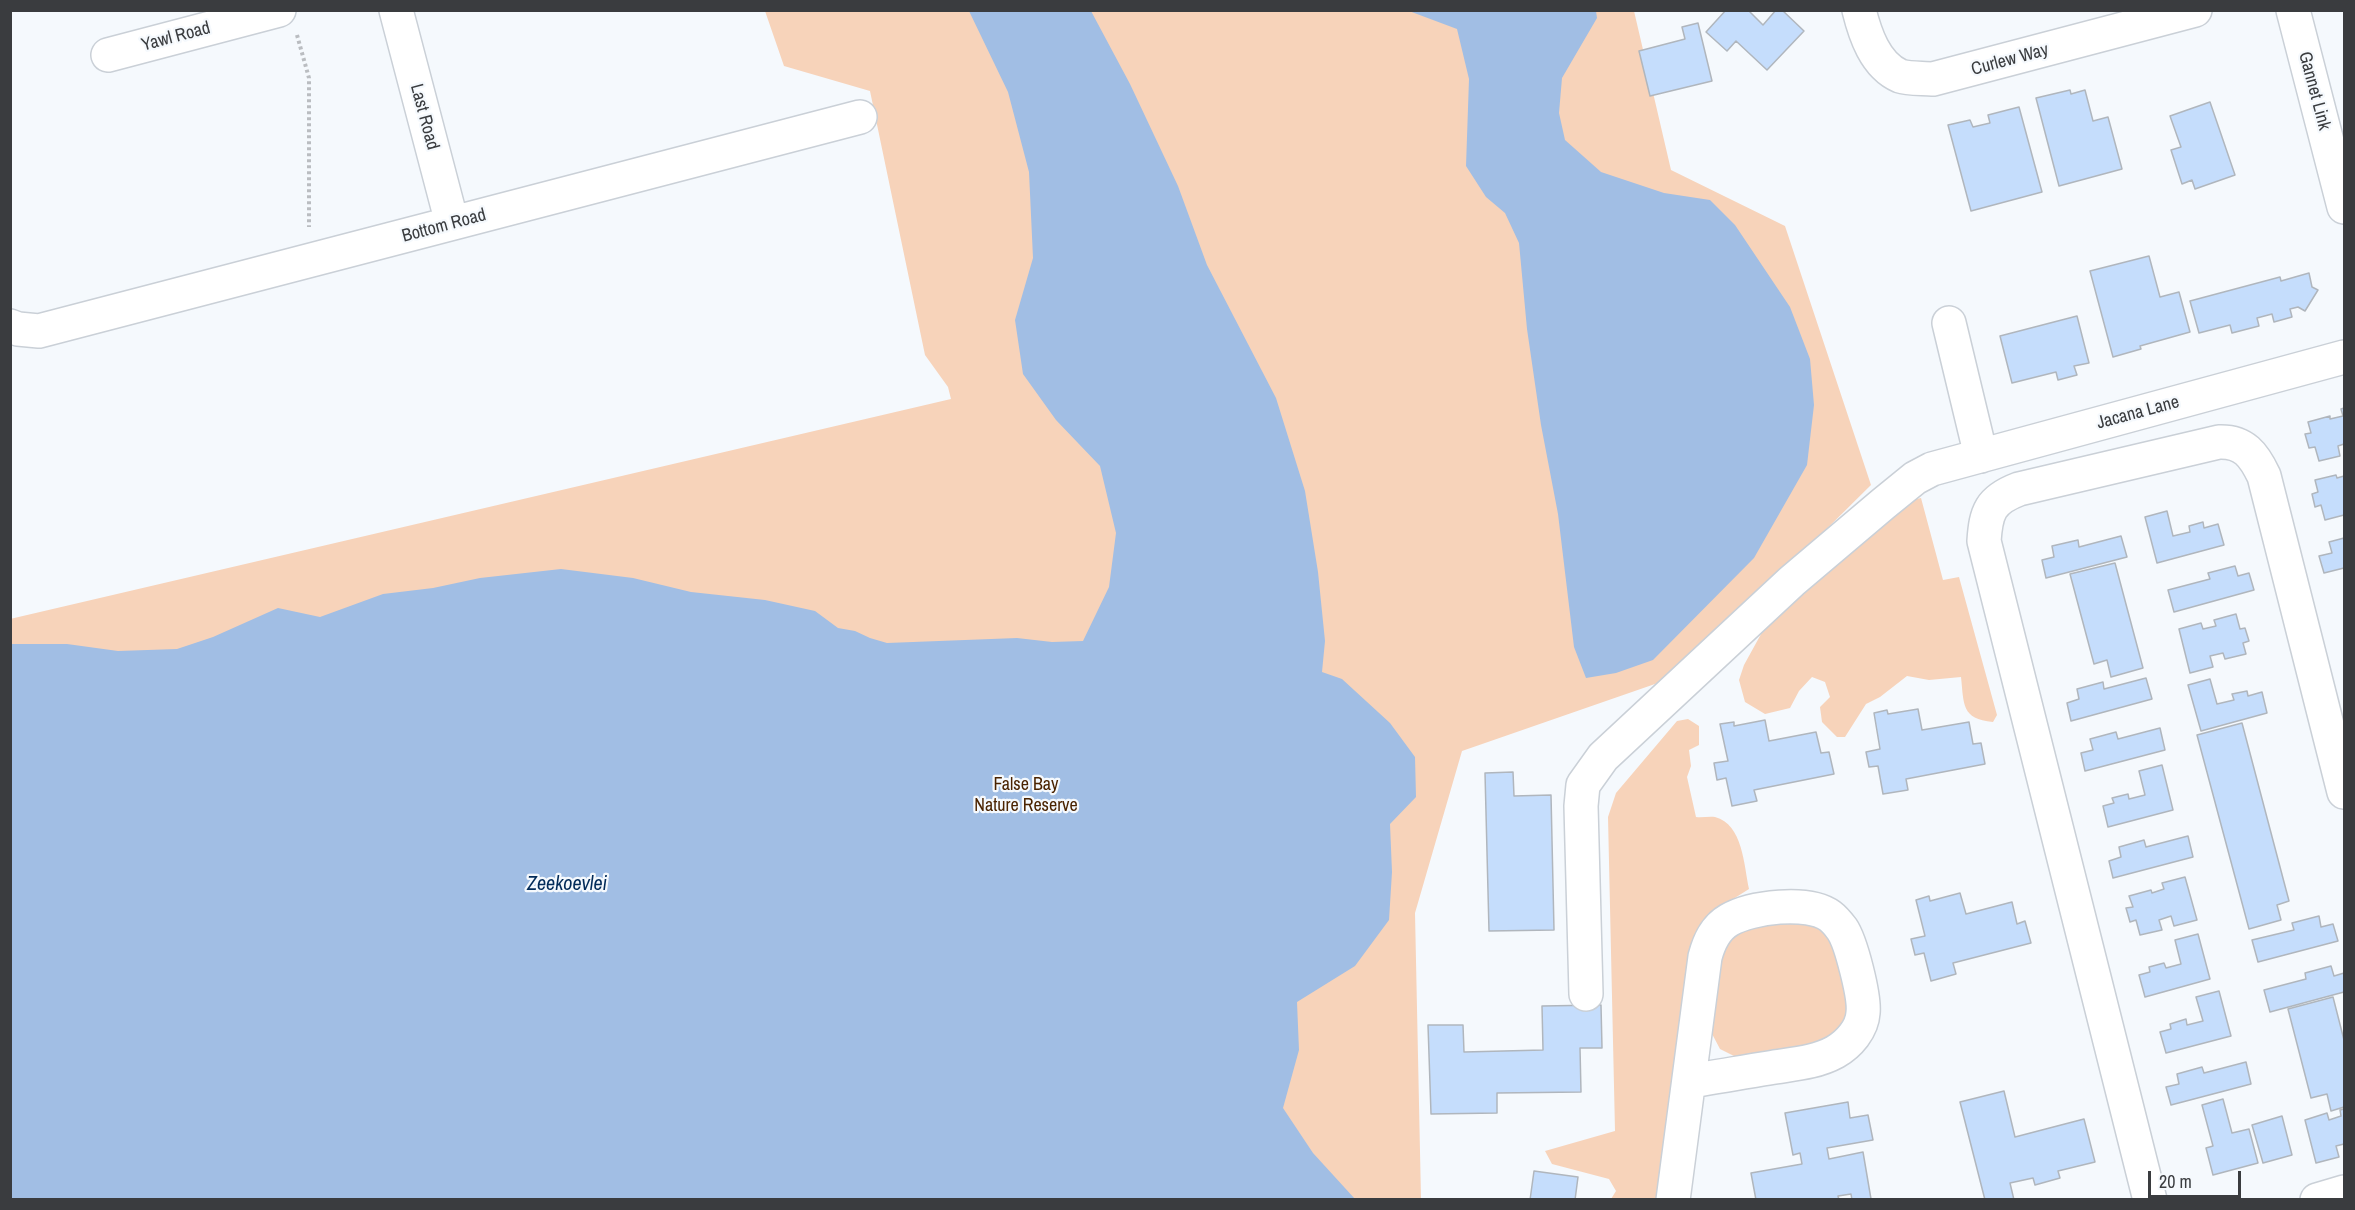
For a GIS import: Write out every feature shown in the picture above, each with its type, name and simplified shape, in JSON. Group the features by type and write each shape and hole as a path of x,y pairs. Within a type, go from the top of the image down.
{"street":[{"name":"Last Road","path":"396,10 452,224"},
{"name":"Curlew Way","path":"1859,10 1864,30 1873,50 1883,63 1900,75 1933,79 2195,10"},
{"name":"Gannet Link","path":"2293,10 2344,207"},
{"name":"Yawl Road","path":"108,55 288,22"},
{"name":"Bottom Road","path":"19,328 39,331 860,117"},
{"path":"1949,323 1981,456"},
{"name":"Jacana Lane","path":"1586,994 1581,806 1583,785 1603,758 1792,581 1891,497 1915,478 1932,469 2344,357"},
{"path":"2150,1200 1984,541 1989,510 1997,500 2019,489 2219,441 2230,441 2248,449 2264,476 2344,792"},
{"path":"1673,1200 1705,957 1709,941 1728,920 1747,913 1794,906 1808,907 1830,916 1842,928 1848,941 1862,995 1863,1013 1859,1027 1848,1042 1836,1052 1816,1061 1689,1081"},
{"path":"2317,1200 2344,1192"}],"path":[{"path":"288,22 309,78 309,261"}],"green space":[{"name":"False Bay Nature Reserve","path":"765,11 1634,11 1671,170 1785,226 1871,485 1678,676 1462,751 1415,913 1421,1199 11,1199 10,619 951,399 948,387 925,355 870,91 784,66"},
{"path":"1921,498 1943,580 1959,577 1997,715 1993,722 1975,718 1970,714 1964,702 1961,677 1929,680 1907,676 1880,697 1866,704 1845,737 1837,737 1822,722 1820,707 1830,697 1825,682 1812,677 1799,691 1790,708 1765,714 1745,702 1739,680 1744,665 1777,605 1889,505"},
{"path":"1688,719 1699,726 1699,745 1689,750 1691,766 1687,777 1696,817 1715,817 1724,821 1731,828 1741,847 1749,889 1711,913 1691,944 1659,1199 1611,1199 1616,1191 1609,1179 1552,1164 1545,1151 1615,1131 1608,817 1616,793 1677,721"},
{"path":"1804,920 1823,930 1836,948 1849,1003 1849,1014 1833,1042 1740,1059 1720,1049 1710,1030 1718,957 1730,938 1749,927"}],"water":[{"name":"Zeekoevlei","path":"969,11 1091,11 1130,84 1178,186 1207,265 1276,398 1305,491 1318,572 1325,641 1322,672 1342,679 1390,723 1415,757 1416,797 1390,824 1392,872 1389,920 1355,966 1297,1002 1299,1050 1283,1108 1313,1153 1355,1199 11,1199 11,644 67,644 118,651 177,649 213,637 278,608 320,617 383,594 433,588 480,578 561,569 633,578 691,592 765,600 815,611 838,628 855,631 887,643 1017,638 1052,642 1083,641 1109,587 1116,533 1100,466 1056,420 1023,374 1015,320 1033,258 1029,172 1008,92"},
{"path":"1409,11 1596,11 1597,18 1562,78 1559,113 1565,140 1601,172 1664,193 1710,200 1735,225 1790,307 1810,359 1814,405 1807,465 1754,558 1653,660 1616,673 1586,678 1574,647 1558,514 1541,425 1527,329 1519,243 1505,213 1486,197 1466,166 1469,79 1457,29"}],"building":[{"path":"1726,10 1748,10 1763,25 1776,10 1782,10 1804,31 1767,70 1736,41 1727,51 1706,32"},
{"path":"1698,23 1712,81 1650,96 1639,51 1685,39 1682,27"},
{"path":"2070,90 2071,94 2085,90 2093,121 2108,117 2122,169 2059,186 2036,98"},
{"path":"2210,102 2235,175 2195,189 2192,180 2182,184 2171,150 2181,147 2170,116"},
{"path":"2019,107 2042,192 1971,211 1948,125 1970,120 1973,127 1990,123 1988,115"},
{"path":"2149,256 2160,297 2179,292 2190,332 2140,346 2141,349 2113,357 2090,271"},
{"path":"2309,273 2312,287 2318,290 2305,311 2298,307 2290,309 2292,317 2274,322 2272,314 2257,318 2259,326 2232,333 2230,325 2199,333 2190,301 2280,277 2281,281"},
{"path":"2077,316 2089,363 2074,366 2077,375 2058,380 2056,372 2012,383 2000,336"},
{"path":"2344,408 2344,444 2338,446 2340,456 2319,461 2315,447 2309,448 2305,434 2311,433 2308,422 2330,416 2330,419 2343,416 2341,409"},
{"path":"2336,475 2337,478 2344,476 2344,515 2325,520 2321,505 2315,507 2312,494 2318,492 2315,480"},
{"path":"2167,511 2173,536 2190,532 2189,526 2203,522 2204,528 2218,524 2224,545 2157,563 2145,517"},
{"path":"2121,536 2127,557 2046,578 2042,560 2054,557 2052,546 2078,540 2079,547"},
{"path":"2344,538 2344,568 2324,573 2319,556 2332,553 2329,542"},
{"path":"2115,563 2143,668 2111,677 2107,660 2094,664 2070,574"},
{"path":"2235,566 2238,576 2249,573 2254,590 2174,612 2168,590 2210,579 2208,573"},
{"path":"2236,614 2240,629 2245,628 2249,641 2243,643 2246,654 2225,659 2223,653 2210,656 2213,667 2190,673 2179,629 2201,623 2203,629 2216,626 2214,620"},
{"path":"2146,678 2152,699 2071,721 2067,703 2079,699 2077,689 2103,682 2104,689"},
{"path":"2210,679 2217,704 2234,700 2232,694 2247,691 2248,696 2262,692 2267,713 2201,731 2188,685"},
{"path":"1918,709 1922,730 1969,722 1973,744 1981,743 1985,764 1906,779 1908,790 1883,794 1878,766 1869,767 1866,752 1880,749 1874,713 1887,710 1888,714"},
{"path":"1765,720 1769,741 1816,732 1821,753 1829,752 1834,774 1754,790 1757,801 1732,806 1726,778 1717,780 1714,763 1728,761 1720,724 1734,722 1734,726"},
{"path":"2242,723 2289,901 2277,905 2281,920 2249,929 2197,735"},
{"path":"2160,728 2165,750 2085,771 2081,753 2093,750 2090,739 2116,732 2118,739"},
{"path":"2162,765 2173,810 2108,827 2103,806 2114,803 2112,798 2128,794 2129,799 2145,795 2139,771"},
{"path":"1513,772 1514,796 1551,795 1554,930 1489,931 1485,773"},
{"path":"2188,836 2193,857 2113,878 2109,861 2121,857 2119,847 2144,840 2146,847"},
{"path":"2185,877 2197,920 2174,926 2171,916 2159,920 2162,930 2140,935 2136,920 2130,922 2126,908 2133,907 2129,896 2164,889 2162,883"},
{"path":"1960,893 1966,914 2012,902 2017,924 2025,921 2031,943 1953,963 1956,974 1931,981 1924,953 1915,955 1911,939 1925,936 1916,900 1929,896 1930,901"},
{"path":"2319,916 2321,927 2333,924 2338,941 2258,962 2252,940 2294,930 2292,923"},
{"path":"2198,934 2210,979 2145,997 2139,975 2150,972 2149,967 2164,963 2166,968 2181,964 2175,940"},
{"path":"2331,966 2334,976 2344,973 2344,992 2270,1012 2264,990 2306,979 2305,973"},
{"path":"2219,991 2231,1036 2166,1053 2160,1032 2171,1029 2170,1024 2186,1019 2187,1025 2203,1021 2196,997"},
{"path":"2333,997 2344,1040 2344,1107 2331,1111 2327,1094 2311,1098 2288,1009"},
{"path":"1601,1005 1602,1048 1580,1048 1581,1092 1497,1093 1497,1113 1431,1114 1428,1025 1463,1025 1464,1052 1543,1050 1542,1006"},
{"path":"2246,1062 2251,1084 2171,1105 2166,1087 2179,1084 2177,1074 2202,1067 2204,1073"},
{"path":"2004,1091 2015,1137 2084,1119 2095,1162 2058,1171 2060,1178 2035,1185 2033,1178 2010,1183 2014,1200 1985,1200 1960,1102"},
{"path":"2223,1099 2232,1133 2249,1129 2258,1163 2213,1175 2206,1148 2213,1146 2202,1105"},
{"path":"1848,1102 1850,1118 1868,1115 1873,1140 1827,1148 1829,1159 1863,1152 1871,1199 1877,1200 1852,1200 1851,1194 1838,1196 1839,1200 1756,1200 1751,1173 1802,1164 1800,1153 1793,1155 1785,1113"},
{"path":"2344,1109 2344,1144 2336,1146 2339,1157 2316,1163 2305,1120 2327,1113 2329,1120 2341,1116 2340,1110"},
{"path":"2282,1116 2292,1155 2263,1163 2252,1125"},
{"path":"1534,1171 1578,1177 1575,1200 1530,1200"}]}
